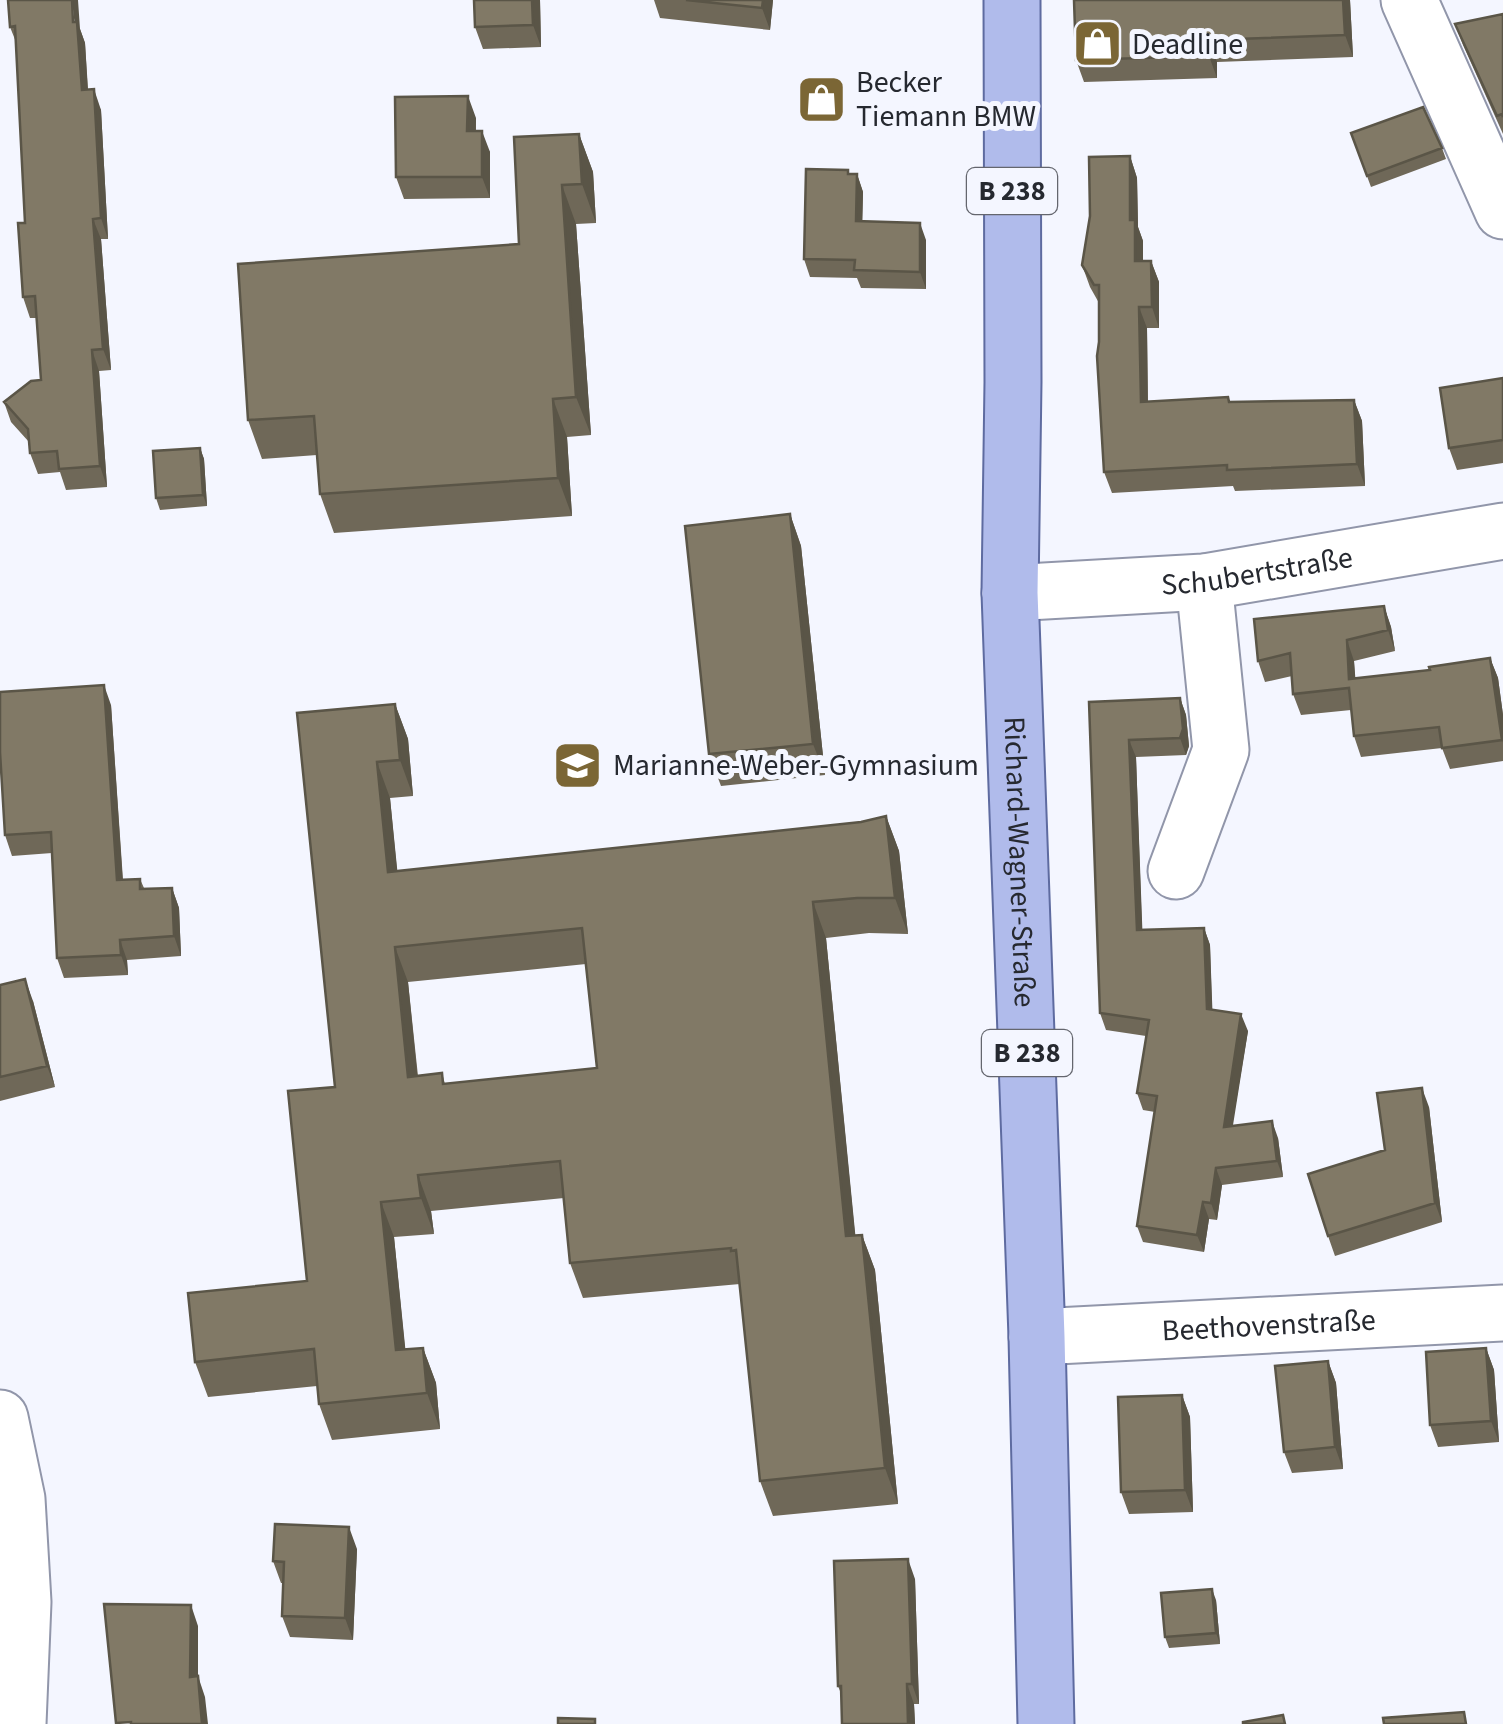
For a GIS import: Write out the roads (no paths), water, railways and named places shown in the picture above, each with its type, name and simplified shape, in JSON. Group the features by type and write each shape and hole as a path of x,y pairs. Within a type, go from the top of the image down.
{"main road":[{"name":"Richard-Wagner-Straße","path":"1012,0 1010,592 1037,1337 1046,1724"}],"street":[{"path":"1409,0 1503,211"},
{"name":"Schubertstraße","path":"1010,592 1204,582 1503,532"},
{"path":"1176,872 1221,750 1204,582"},
{"name":"Beethovenstraße","path":"1037,1337 1503,1313"},
{"path":"0,1418 18,1499 23,1602 18,1724"}],"place":[{"name":"Deadline","path":"1097,44"},
{"name":"Becker Tiemann BMW","path":"821,99"},
{"name":"Marianne-Weber-Gymnasium","path":"578,765"}]}
